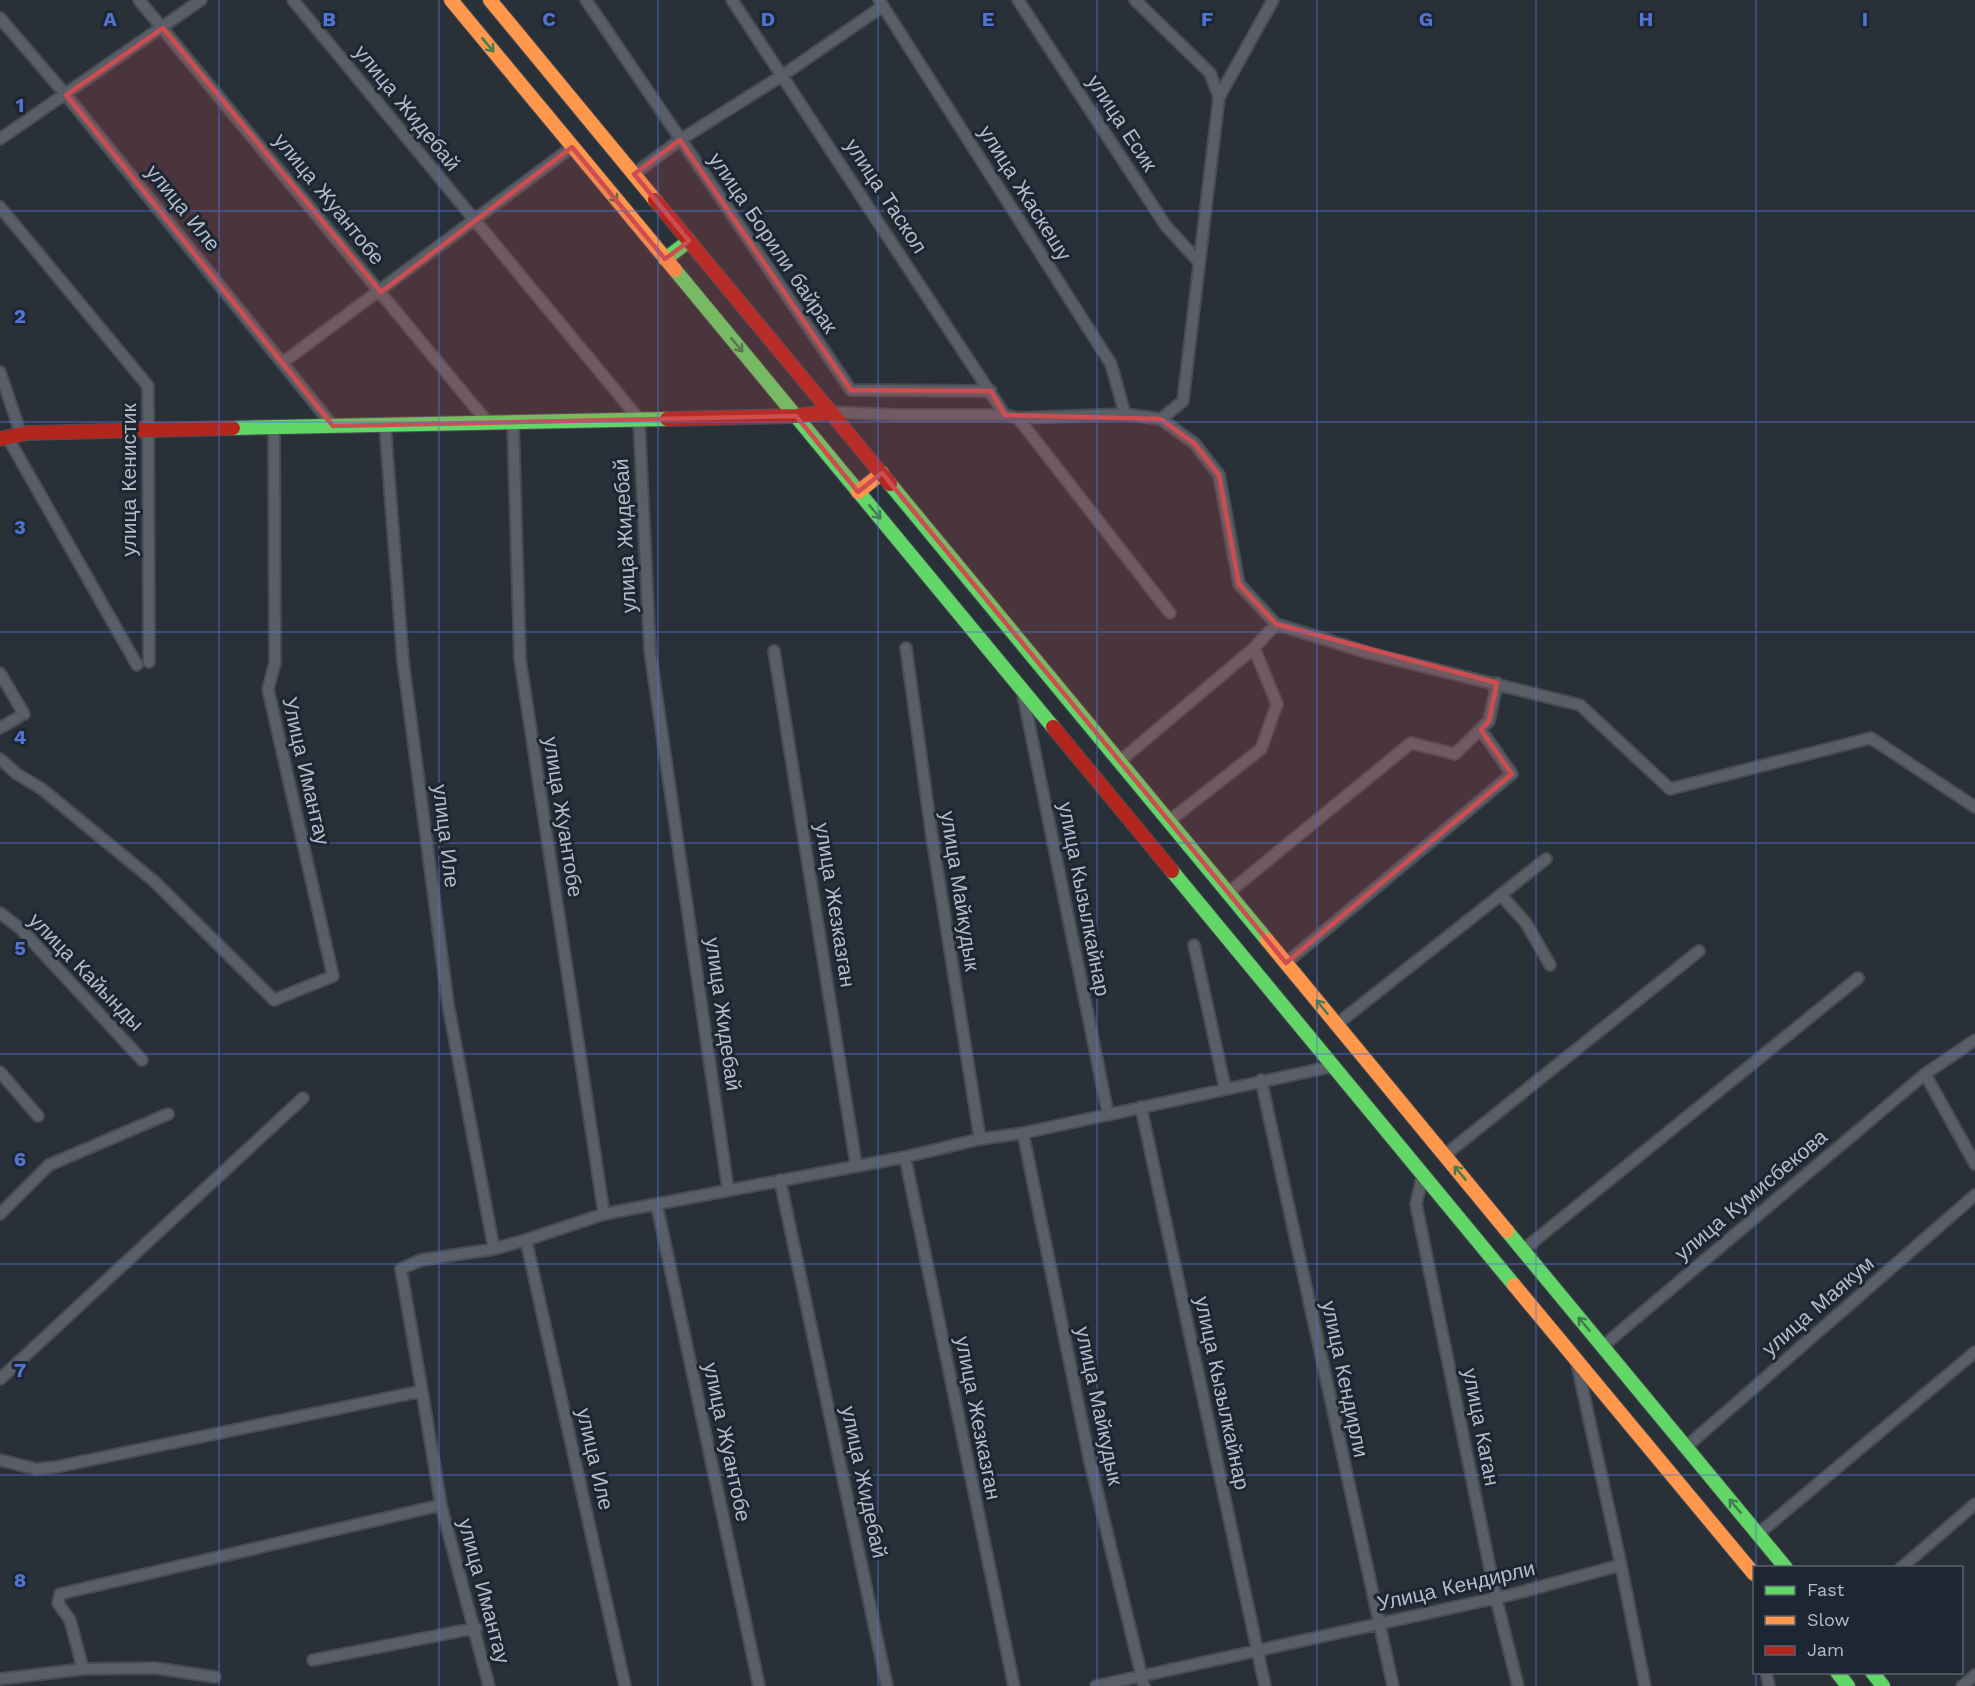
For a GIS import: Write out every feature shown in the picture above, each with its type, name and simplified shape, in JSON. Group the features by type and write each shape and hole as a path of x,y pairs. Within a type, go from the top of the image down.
{"main road":[{"path":"451,0 1577,1362 1753,1572"},
{"path":"490,0 1784,1566"},
{"path":"665,259 689,241"},
{"path":"9,437 333,426 796,416 831,411"},
{"path":"858,492 882,473"},
{"path":"1874,1674 1884,1686"}],"street":[{"name":"улица Жуантобе","path":"139,0 488,423"},
{"path":"0,139 201,0"},
{"name":"улица Жидебай","path":"293,0 639,419 650,651 728,1189"},
{"name":"улица Борили байрак","path":"586,0 851,390 991,391"},
{"name":"улица Таскол","path":"732,0 1005,415"},
{"name":"улица Есик","path":"1018,0 1166,226 1198,262"},
{"path":"1135,0 1210,73 1219,97"},
{"path":"1161,419 1183,401 1219,97 1273,0"},
{"path":"634,174 680,140 783,75 881,3"},
{"name":"улица Жаскешу","path":"881,3 1111,364 1125,414"},
{"name":"улица Иле","path":"0,18 66,94 333,426"},
{"path":"282,363 475,222 572,147"},
{"name":"улица Кенистик","path":"0,207 148,386 149,662"},
{"path":"0,372 9,437 137,665"},
{"path":"831,411 896,415 1005,415 1018,418 1125,414 1161,419 1195,444 1219,474 1239,584 1276,624 1369,653 1580,705 1670,789 1871,738 1975,807"},
{"path":"1018,418 1170,613"},
{"name":"улица Жуантобе","path":"513,422 520,658 604,1214"},
{"name":"улица Иле","path":"385,425 403,661 448,1004 494,1249"},
{"name":"Улица Имантау","path":"0,759 17,774 42,789 155,882 274,1000 333,976 268,689 275,663 274,429"},
{"path":"1120,761 1254,648 1276,624"},
{"name":"улица Майкудык","path":"906,648 932,837 980,1138"},
{"path":"1169,821 1261,749 1276,704 1254,648"},
{"name":"улица Жезказган","path":"774,651 856,1164"},
{"path":"0,673 21,716 0,729"},
{"path":"1228,893 1411,743 1455,754 1489,721 1497,683"},
{"name":"улица Кызылкайнар","path":"1023,691 1108,1114"},
{"path":"1286,963 1512,774 1481,730"},
{"path":"1337,1024 1546,860"},
{"path":"1501,895 1526,923 1550,964"},
{"name":"улица Кайынды","path":"0,913 21,929 142,1060"},
{"path":"1194,945 1225,1088"},
{"path":"1445,1155 1699,951"},
{"path":"1523,1250 1858,978"},
{"name":"улица Кумисбекова","path":"1603,1346 1925,1074 1975,1040"},
{"path":"494,1249 604,1214 657,1206 728,1189 856,1164 904,1157 980,1138 1023,1133 1334,1066"},
{"path":"0,1072 38,1116"},
{"path":"1925,1074 1975,1164"},
{"name":"улица Кендирли","path":"1261,1080 1393,1686"},
{"path":"0,1379 303,1098"},
{"name":"улица Кызылкайнар","path":"1141,1107 1265,1686"},
{"path":"0,1214 49,1165 168,1114"},
{"name":"улица Майкудык","path":"1023,1133 1090,1462 1143,1680"},
{"name":"улица Жезказган","path":"904,1157 1014,1686"},
{"name":"улица Каган","path":"1423,1174 1416,1204 1496,1598 1518,1686"},
{"name":"улица Жидебай","path":"780,1180 887,1686"},
{"name":"улица Маякум","path":"1686,1447 1975,1195"},
{"name":"улица Жуантобе","path":"657,1206 759,1686"},
{"name":"улица Иле","path":"526,1240 625,1686"},
{"name":"улица Имантау","path":"489,1686 476,1628 441,1505 401,1269 421,1260 494,1249"},
{"path":"1758,1534 1975,1352"},
{"path":"1577,1362 1645,1686"},
{"path":"0,1460 36,1469 56,1467 422,1391"},
{"path":"1904,1566 1975,1504"},
{"path":"83,1669 70,1620 58,1603 60,1594 441,1505"},
{"name":"Улица Кендирли","path":"1096,1686 1143,1680 1496,1598 1621,1565"},
{"path":"313,1660 476,1628"},
{"path":"0,1679 83,1669 155,1668 215,1677"},
{"path":"1962,1686 1975,1675"}],"highlighted area":[{"path":"163,28 381,292 572,147 665,259 689,241 634,174 680,140 851,390 991,391 1005,415 1161,419 1195,444 1219,475 1239,584 1276,624 1497,683 1489,721 1481,730 1512,774 1286,963 882,473 858,492 796,416 333,426 66,95"}],"traffic: fast":[{"path":"665,259 689,241"},
{"path":"675,270 1053,727"},
{"path":"233,428 667,419"},
{"path":"890,484 1267,940"},
{"path":"1172,871 1514,1285"},
{"path":"1507,1231 1784,1566"},
{"path":"1839,1674 1848,1686"},
{"path":"1874,1674 1883,1686"}],"traffic: slow":[{"path":"451,0 675,270"},
{"path":"490,0 655,200"},
{"path":"858,492 882,473"},
{"path":"1267,940 1507,1231"},
{"path":"1514,1285 1753,1573"}],"traffic: jam":[{"path":"655,200 890,484"},
{"path":"667,419 796,416 831,412"},
{"path":"0,439 27,433 233,428"},
{"path":"1053,727 1172,871"}]}
